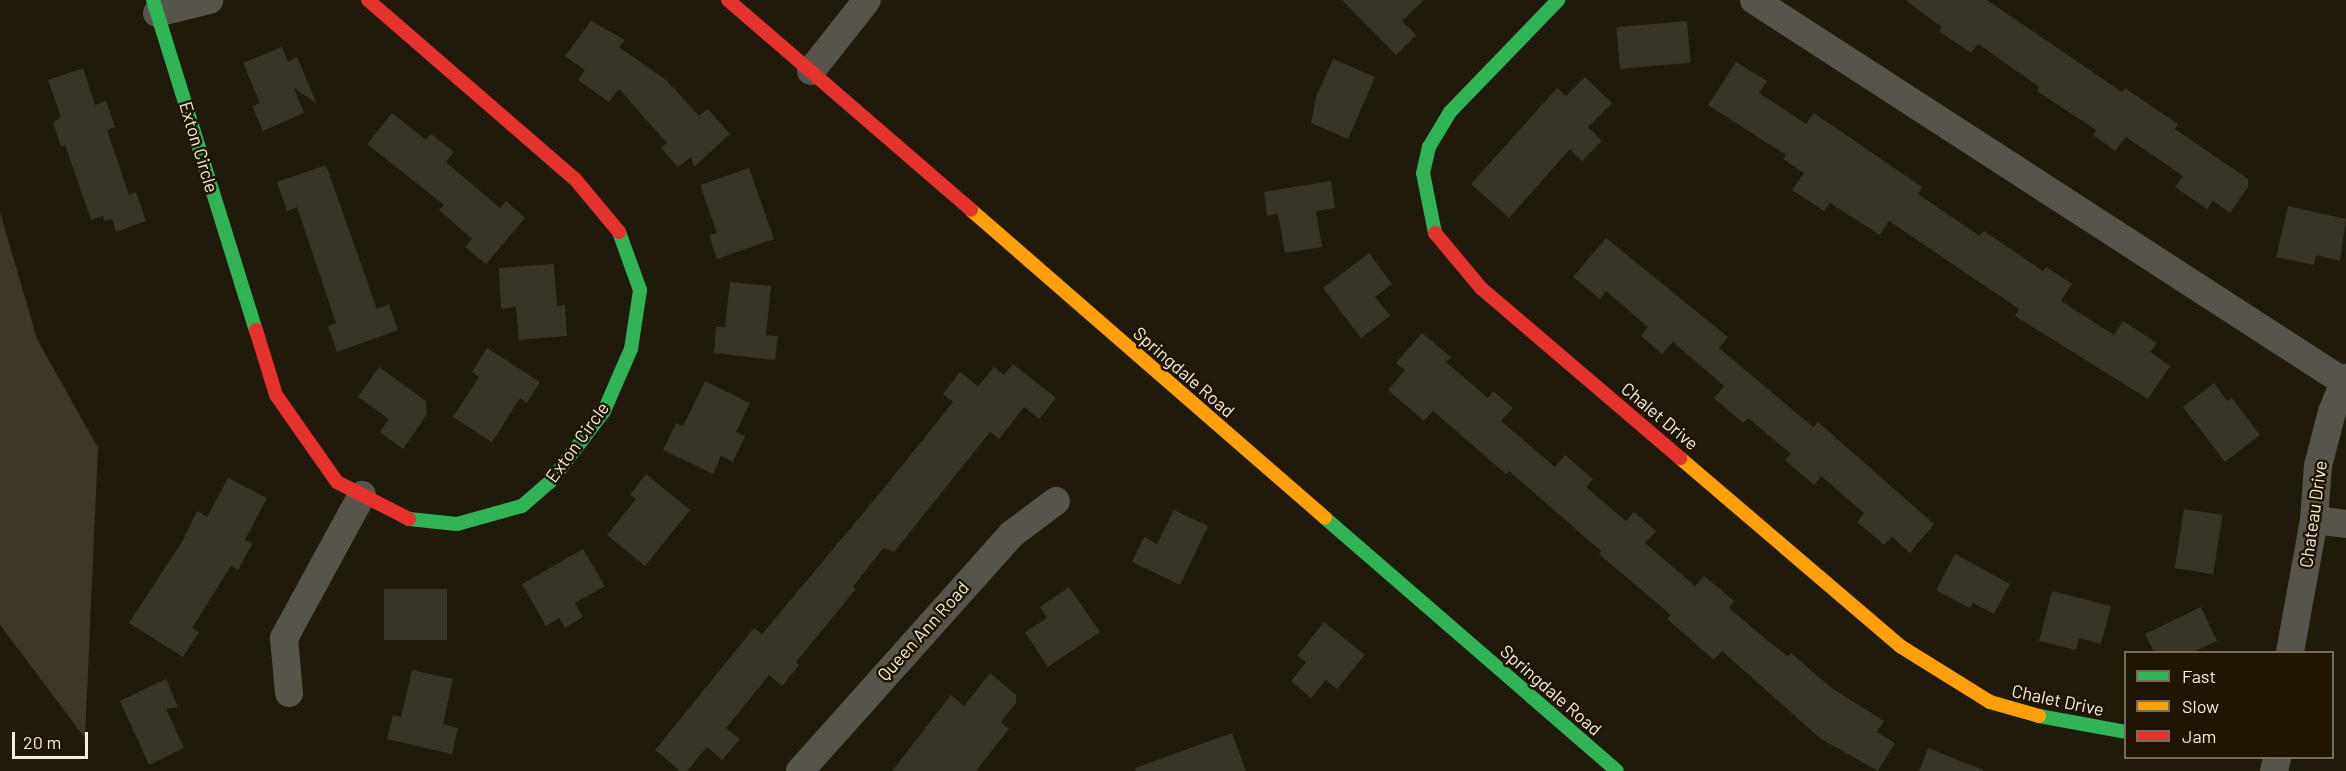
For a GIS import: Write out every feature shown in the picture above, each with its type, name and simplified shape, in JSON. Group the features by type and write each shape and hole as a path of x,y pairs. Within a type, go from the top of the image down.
{"street":[{"name":"Exton Circle","path":"209,0 155,7 276,395 337,482 408,519 457,524 522,506 550,482 604,411 631,349 640,290 618,231 574,179 368,0"},
{"name":"Springdale Road","path":"728,0 1617,771"},
{"path":"811,71 867,0"},
{"name":"Chalet Drive","path":"1558,0 1450,112 1429,147 1423,173 1432,229 1450,255 1481,288 1900,646 1990,702 2018,712 2124,732"},
{"path":"1754,0 2345,380"},
{"name":"Chateau Drive","path":"2290,651 2314,520 2318,466 2345,380"},
{"path":"289,693 284,638 362,495"},
{"name":"Queen Ann Road","path":"800,771 1012,534 1056,501"},
{"path":"2314,520 2346,524"}],"shaded area":[{"path":"0,212 37,339 98,448 85,738 0,625"}],"building":[{"path":"1342,0 1424,0 1402,21 1416,35 1396,55"},
{"path":"1905,0 1987,0 2122,92 2125,88 2178,124 2175,129 2248,179 2248,187 2230,213 2213,201 2207,209 2175,187 2183,176 2126,137 2115,151 2093,135 2096,130 2037,91 2039,87 2021,74 1978,44 1971,53 1939,31 1942,27"},
{"path":"591,21 625,40 619,47 666,80 699,116 708,109 730,134 694,167 691,157 678,167 661,148 667,143 619,89 609,102 578,80 585,70 565,56"},
{"path":"1687,21 1691,63 1620,69 1616,27"},
{"path":"282,47 288,62 297,57 317,104 294,88 304,113 263,131 252,106 260,103 243,63"},
{"path":"1333,59 1375,77 1348,139 1311,123 1316,97"},
{"path":"1736,62 1767,81 1759,93 1806,124 1814,113 1922,187 1918,194 1980,236 1984,231 2043,271 2046,267 2072,284 2061,301 2114,335 2123,321 2157,343 2150,352 2170,366 2148,399 2015,316 2019,309 1889,221 1880,235 1830,203 1824,211 1792,190 1804,173 1783,159 1786,155 1708,105"},
{"path":"83,68 95,105 106,101 115,127 107,130 129,195 136,192 146,221 116,232 112,219 104,221 103,216 91,220 65,145 61,146 53,123 61,117 48,80"},
{"path":"1585,77 1612,103 1588,127 1602,141 1582,161 1570,149 1509,218 1471,184 1557,88 1566,96"},
{"path":"392,113 426,140 431,134 454,152 446,162 500,208 506,201 525,218 486,264 465,247 472,239 439,210 444,205 367,144"},
{"path":"326,165 377,309 389,304 398,330 337,352 328,326 336,323 297,207 287,211 277,182"},
{"path":"749,168 774,239 717,259 709,235 717,233 700,185"},
{"path":"1331,181 1335,208 1316,211 1322,247 1285,253 1278,214 1267,216 1264,192"},
{"path":"2288,206 2346,219 2340,261 2316,255 2314,265 2276,257"},
{"path":"1606,238 1728,337 1719,348 1813,427 1818,422 1934,524 1910,553 1892,537 1884,545 1857,522 1864,513 1821,476 1814,485 1785,460 1791,454 1748,418 1743,423 1714,398 1724,386 1673,342 1662,354 1641,336 1648,327 1606,291 1600,299 1573,277"},
{"path":"1369,253 1392,284 1375,297 1390,316 1361,338 1323,288"},
{"path":"554,264 557,306 565,305 567,336 519,340 516,307 501,309 499,268"},
{"path":"730,282 771,286 766,335 778,336 775,360 714,353 716,327 725,327"},
{"path":"1422,333 1451,357 1446,362 1488,398 1493,391 1513,408 1501,421 1555,467 1565,455 1593,479 1586,487 1626,521 1634,512 1656,531 1645,543 1695,586 1704,576 1734,601 1729,608 1768,641 1788,656 1791,653 1833,689 1884,721 1877,732 1895,743 1878,771 1821,739 1722,651 1714,660 1667,619 1671,615 1599,554 1601,551 1509,471 1506,474 1433,411 1424,421 1388,390 1405,370 1396,363"},
{"path":"487,348 540,382 527,403 520,398 492,442 453,417 479,377 472,372"},
{"path":"1013,364 1056,398 1039,419 1024,407 999,439 990,432 894,552 883,548 853,587 856,589 796,662 799,665 782,686 769,675 726,728 740,739 722,760 707,747 687,771 680,771 655,750 754,628 762,634 880,493 953,402 943,394 960,372 978,386 994,367 1004,375"},
{"path":"379,367 426,401 427,414 403,449 380,432 389,419 358,397"},
{"path":"705,381 750,403 736,432 745,436 733,462 721,456 713,474 663,450 676,423 683,426"},
{"path":"2214,383 2227,401 2232,398 2260,435 2225,462 2183,407"},
{"path":"646,474 690,510 645,566 607,535 636,499 630,495"},
{"path":"228,478 267,498 245,540 252,544 238,570 231,566 192,628 199,632 183,657 129,623 183,540 197,511 207,517"},
{"path":"2184,509 2223,515 2213,574 2175,568"},
{"path":"1174,510 1208,526 1180,585 1132,562 1144,537 1157,544"},
{"path":"583,549 605,586 575,603 583,617 565,628 559,618 546,626 522,584"},
{"path":"1955,554 2010,584 1994,614 1973,603 1970,608 1936,590"},
{"path":"1069,587 1100,632 1048,667 1025,632 1047,618 1040,607"},
{"path":"384,589 447,589 447,640 384,640"},
{"path":"2052,591 2111,606 2101,644 2079,638 2076,650 2039,641"},
{"path":"2201,607 2217,641 2195,651 2154,651 2145,634"},
{"path":"1324,622 1365,655 1337,689 1326,680 1311,698 1291,681 1306,662 1297,656"},
{"path":"412,670 453,679 443,724 458,728 452,754 387,739 393,715 401,717"},
{"path":"990,673 1016,695 1016,703 1001,722 1009,729 976,771 892,771 951,695 964,706"},
{"path":"166,679 178,707 166,709 184,748 149,765 120,701"},
{"path":"1232,733 1246,771 1136,771 1135,768"},
{"path":"1928,748 1983,770 1983,771 1919,771"}],"traffic: fast":[{"path":"153,0 256,330"},
{"path":"1435,233 1423,173 1429,147 1450,112 1558,0"},
{"path":"409,519 457,524 522,506 550,482 604,411 631,349 640,290 619,232"},
{"path":"1325,518 1617,771"},
{"path":"2039,716 2124,732"}],"traffic: slow":[{"path":"971,210 1325,518"},
{"path":"1680,458 1900,646 1990,702 2039,716"}],"traffic: jam":[{"path":"368,0 575,179 619,232"},
{"path":"728,0 971,210"},
{"path":"1435,233 1481,288 1680,458"},
{"path":"256,330 276,395 337,482 409,519"}]}
